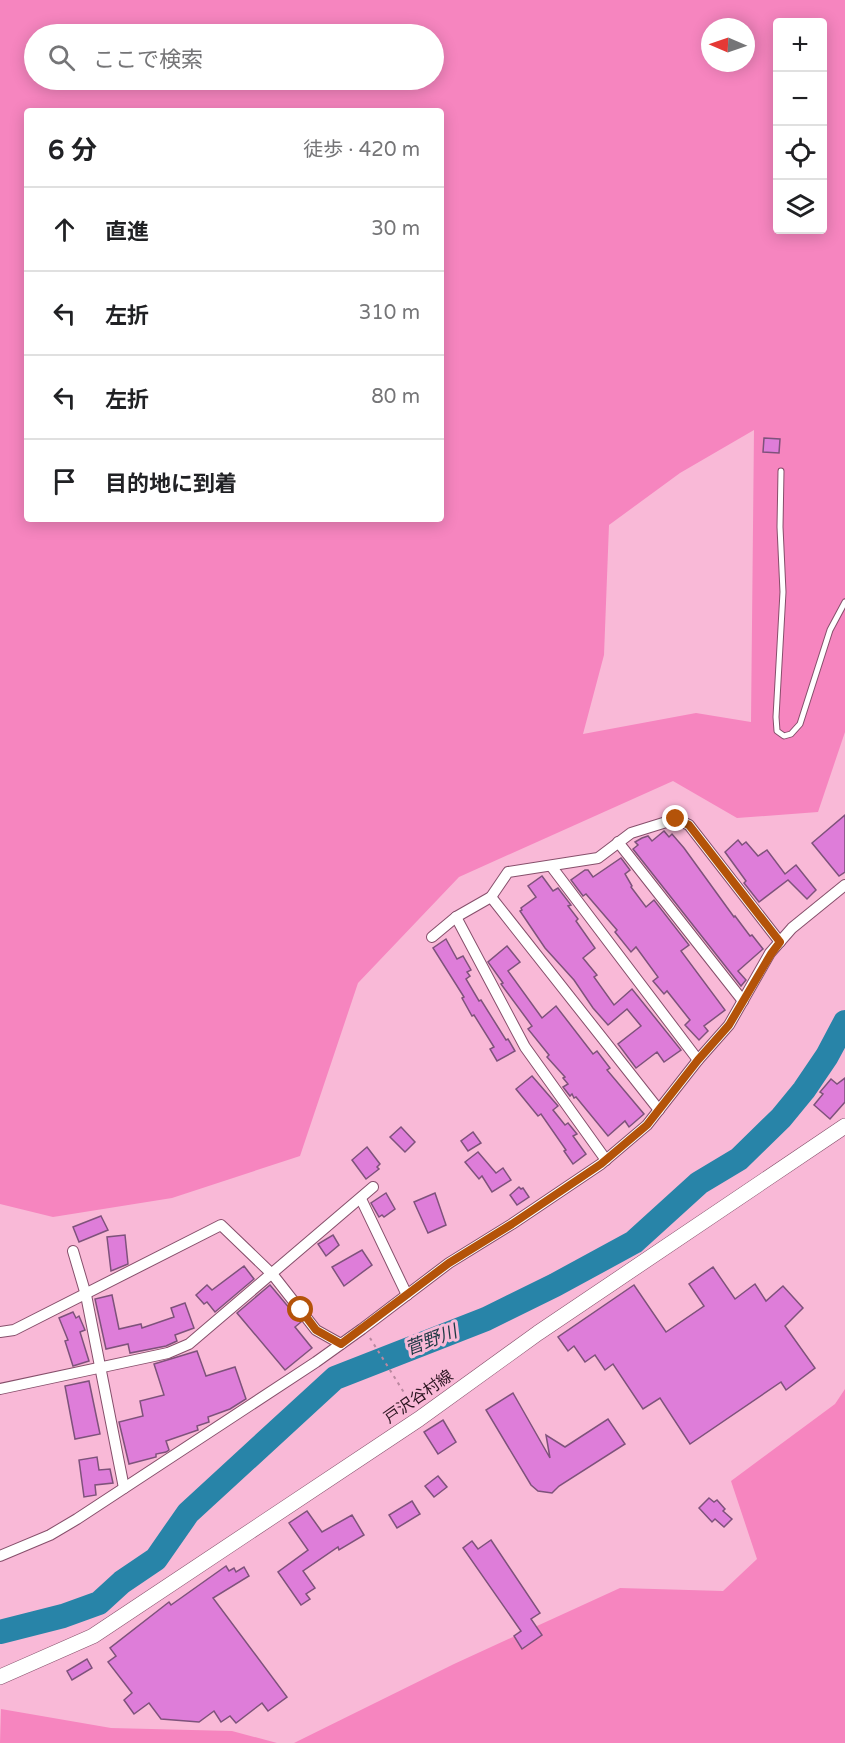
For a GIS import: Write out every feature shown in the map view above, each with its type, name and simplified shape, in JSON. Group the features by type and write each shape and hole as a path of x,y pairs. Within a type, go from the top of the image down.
{"main road":[{"name":"戸沢谷村線","path":"0,1677 93,1636 418,1419 538,1332 845,1126"}],"street":[{"path":"432,937 456,917 491,897 508,872 598,858 631,833 676,819 689,825 780,942"},
{"path":"618,842 743,1001"},
{"path":"552,866 698,1060"},
{"path":"0,1556 50,1535 124,1488 341,1344 449,1263 512,1224 606,1160 647,1125 729,1025 771,954 792,928 845,885"},
{"path":"491,897 659,1110"},
{"path":"456,917 525,1047 606,1160"},
{"path":"0,1389 168,1353 189,1344 374,1187"},
{"path":"361,1199 406,1295"},
{"path":"0,1332 14,1330 221,1225 273,1275 316,1330 341,1344"},
{"path":"74,1251 86,1295 124,1488"}],"lane":[{"path":"781,471 780,527 783,592 776,717 777,731 784,736 791,734 800,724 830,630 845,602"}],"path":[{"path":"375,1345 413,1407"}],"shaded area":[{"path":"0,0 845,0 845,732 818,812 737,818 673,781 459,877 358,983 300,1156 172,1198 53,1217 0,1204","holes":["754,430 751,722 696,713 583,734 604,655 609,525 680,473"]},
{"path":"845,1389 845,1743 294,1743 454,1664 620,1588 723,1591 757,1559 731,1481 835,1404"},
{"path":"1,1709 111,1728 232,1731 277,1743 0,1743"}],"building":[{"path":"764,438 780,439 779,453 763,452"},
{"path":"845,815 845,872 839,876 812,843"},
{"path":"664,831 669,837 672,834 684,848 734,917 763,949 738,971 746,980 741,986 633,849 638,845 635,842 648,836 652,841"},
{"path":"738,840 742,845 746,842 758,856 767,850 785,874 796,865 816,890 807,899 788,880 759,902 725,852"},
{"path":"621,858 630,870 625,874 631,887 646,907 654,900 689,945 681,951 725,1010 704,1026 708,1031 699,1040 685,1025 690,1020 667,991 664,994 653,981 658,977 636,947 631,952 615,932 617,930 586,894 583,896 571,880 585,870 588,870 593,877"},
{"path":"542,876 553,891 558,888 571,905 568,906 578,919 576,921 595,948 583,958 597,975 594,977 614,1005 632,989 681,1050 664,1062 657,1052 636,1068 618,1044 641,1026 627,1009 608,1025 574,980 545,948 520,911 536,897 528,886"},
{"path":"446,939 457,959 463,956 471,970 467,972 470,976 466,979 515,1051 497,1061 490,1049 494,1047 474,1015 472,1016 462,998 464,997 433,948"},
{"path":"507,946 520,962 508,971 542,1018 556,1006 593,1054 597,1051 610,1068 607,1070 644,1114 629,1127 625,1121 608,1136 576,1097 574,1098 572,1094 570,1096 563,1087 568,1084 563,1078 565,1077 547,1057 549,1055 528,1029 532,1026 488,962"},
{"path":"532,1076 558,1106 553,1110 565,1125 568,1123 577,1134 573,1136 586,1154 573,1164 541,1114 538,1116 516,1089"},
{"path":"845,1078 845,1102 830,1119 814,1105 823,1094 820,1092 831,1079 837,1084"},
{"path":"401,1127 415,1142 405,1152 390,1137"},
{"path":"473,1132 481,1143 468,1151 461,1141"},
{"path":"367,1147 380,1164 377,1167 379,1169 366,1179 352,1160"},
{"path":"478,1152 496,1173 503,1168 511,1180 492,1192 482,1176 479,1179 465,1162"},
{"path":"519,1187 523,1188 529,1197 517,1205 510,1195"},
{"path":"386,1193 395,1209 384,1217 382,1215 379,1217 371,1203"},
{"path":"435,1193 446,1225 428,1233 414,1202"},
{"path":"101,1216 108,1230 79,1242 73,1227"},
{"path":"125,1235 128,1264 111,1271 107,1237"},
{"path":"333,1235 339,1245 326,1256 318,1244"},
{"path":"362,1250 372,1265 344,1286 332,1267"},
{"path":"244,1266 254,1279 215,1312 207,1302 204,1304 196,1295 207,1285 212,1290"},
{"path":"713,1267 735,1299 755,1284 766,1301 783,1286 803,1308 785,1326 815,1368 786,1390 781,1382 690,1444 660,1398 643,1409 613,1364 605,1370 595,1355 585,1362 574,1346 568,1351 558,1337 634,1285 666,1332 704,1306 689,1284"},
{"path":"270,1285 301,1322 295,1327 312,1348 285,1370 237,1313"},
{"path":"112,1295 119,1329 141,1324 142,1328 174,1317 171,1308 185,1303 194,1328 175,1335 177,1341 166,1346 130,1353 128,1344 106,1349 95,1299"},
{"path":"73,1312 76,1318 79,1316 85,1330 80,1332 89,1361 73,1366 65,1341 68,1340 59,1318"},
{"path":"197,1351 206,1376 235,1367 246,1399 230,1409 208,1417 209,1422 197,1426 198,1430 166,1441 169,1450 166,1452 129,1464 119,1422 143,1416 140,1401 164,1395 154,1364"},
{"path":"89,1381 100,1434 75,1439 65,1386"},
{"path":"513,1393 550,1458 546,1435 565,1447 608,1419 625,1444 559,1486 552,1493 538,1491 531,1485 486,1410"},
{"path":"443,1420 456,1442 438,1454 424,1432"},
{"path":"97,1457 99,1470 110,1469 113,1483 95,1485 96,1495 84,1497 79,1460"},
{"path":"438,1476 447,1487 434,1497 425,1486"},
{"path":"709,1498 714,1502 717,1500 725,1509 723,1511 732,1519 724,1527 715,1519 712,1522 699,1508"},
{"path":"412,1501 420,1514 397,1528 389,1515"},
{"path":"307,1511 322,1532 352,1515 364,1535 339,1550 338,1547 303,1571 315,1588 306,1594 310,1599 301,1605 278,1572 308,1550 289,1523"},
{"path":"491,1540 540,1613 531,1619 542,1635 522,1649 514,1636 521,1631 463,1548 472,1541 478,1549"},
{"path":"226,1566 229,1571 234,1568 236,1572 244,1567 249,1576 213,1598 287,1697 268,1711 262,1703 236,1723 230,1716 221,1722 214,1711 199,1722 161,1719 149,1703 134,1714 124,1700 132,1693 108,1662 116,1656 110,1648 169,1602 171,1605"},
{"path":"87,1659 92,1668 72,1680 67,1671"}],"waterway":[{"name":"菅野川","path":"0,1632 63,1616 99,1603 122,1582 156,1559 188,1513 335,1378 486,1319 634,1242 699,1183 739,1159 781,1118 827,1056 845,1022"}],"route":[{"path":"301,1310 316,1330 341,1344 449,1263 601,1164 647,1125 729,1025 780,942 689,825 676,819"}]}
